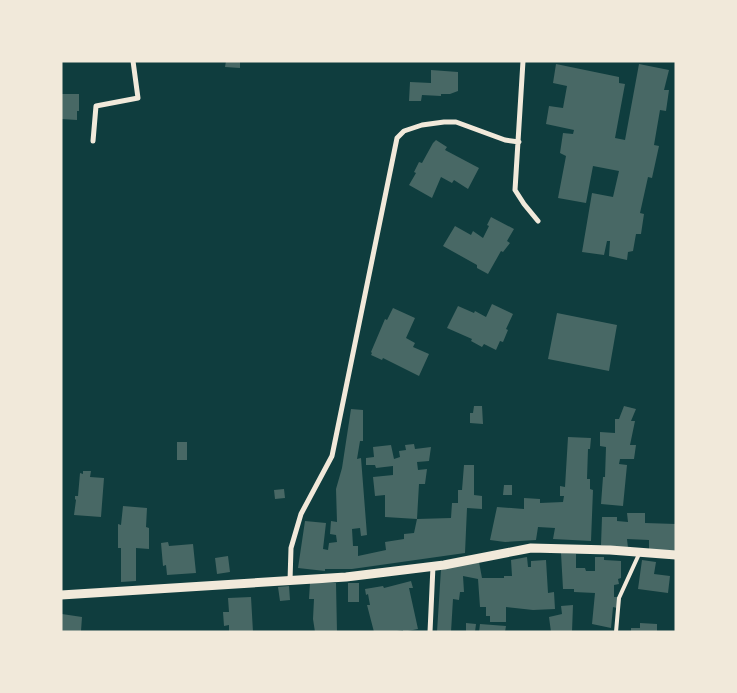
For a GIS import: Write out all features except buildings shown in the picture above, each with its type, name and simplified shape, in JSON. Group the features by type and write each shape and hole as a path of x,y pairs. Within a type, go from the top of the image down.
{"street":[{"path":"93,141 96,106 138,98 133,61"},
{"path":"523,61 516,190 524,204 538,220"},
{"path":"290,581 292,548 301,514 332,456 397,138 404,131 422,125 456,122 506,140 519,142"},
{"path":"61,595 346,577 444,565 531,548 676,555"},
{"path":"430,632 433,566"}],"lane":[{"path":"616,632 619,598 640,552"}]}
